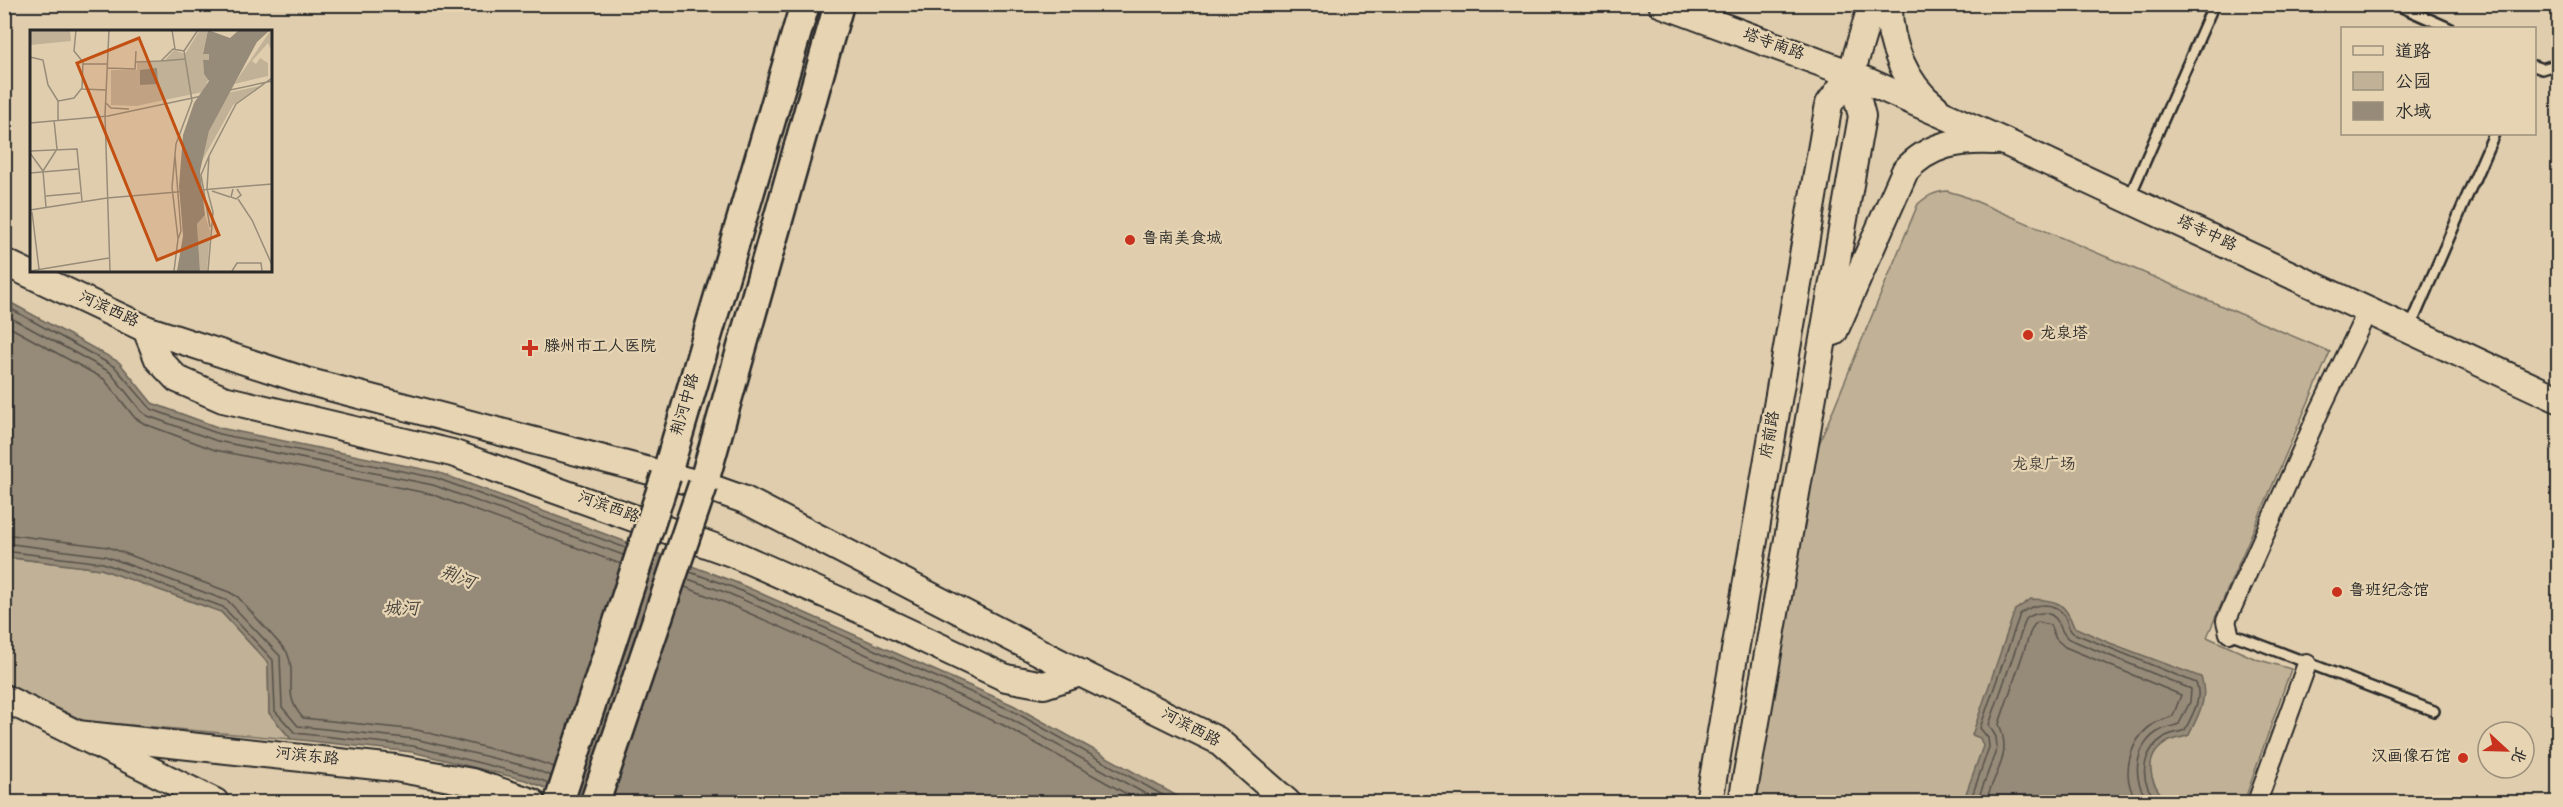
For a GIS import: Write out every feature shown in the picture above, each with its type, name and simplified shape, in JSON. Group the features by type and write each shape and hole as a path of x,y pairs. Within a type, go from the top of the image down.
{"main road":[{"name":"荆河中路","path":"559,802 666,476 805,4"},
{"path":"595,802 702,485 839,4"}],"street":[{"name":"塔寺南路","path":"1662,4 1851,74"},
{"name":"府前路","path":"1709,802 1829,104 1851,74 1872,4"},
{"path":"1888,4 1892,38 1901,62 1916,88 1932,105 1952,119"},
{"name":"府前路","path":"1742,802 1862,116 1851,74"},
{"name":"塔寺中路","path":"1851,74 2005,142 2559,399"},
{"path":"1818,368 1905,171 1917,158 1937,147 1979,140 2005,142"},
{"name":"河滨西路","path":"4,262 146,329 306,381 702,485 745,500 1080,673 1217,740 1287,802"},
{"path":"2229,633 2226,621 2309,433 2368,310"},
{"name":"河滨西路","path":"146,329 158,359 177,379 223,399 452,453 734,554 1006,678 1044,685 1080,673"},
{"path":"2257,802 2307,664"},
{"name":"河滨东路","path":"4,698 215,802"},
{"name":"河滨东路","path":"77,734 394,768 472,782 532,802"}],"lane":[{"path":"2129,199 2214,4"},
{"path":"2394,4 2447,27"},
{"path":"2536,66 2542,69 2559,64"},
{"path":"2409,330 2494,135"},
{"path":"2229,633 2434,711"}],"green space":[{"name":"龙泉广场","path":"1947,191 2330,352 2207,637 2256,659 2291,669 2244,802 1755,802 1812,461 1918,204 1931,195"},
{"path":"4,557 101,569 221,612 268,663 269,713 291,739 84,721 5,683"}],"water":[{"name":"城河","path":"4,299 119,362 152,403 220,428 437,472 735,582 1013,705 1188,802 582,802 525,780 412,752 291,739 269,713 268,663 221,612 101,569 5,557"},
{"path":"2031,599 2047,600 2059,604 2067,612 2074,627 2201,677 2203,700 2189,735 2166,743 2154,755 2151,762 2152,778 2165,802 1963,802 1983,746 1980,738 1972,735 2015,610"}],"place":[{"name":"鲁南美食城","path":"1130,240"},
{"name":"龙泉塔","path":"2028,335"},
{"name":"滕州市工人医院","path":"530,348"},
{"name":"鲁班纪念馆","path":"2337,592"},
{"name":"汉画像石馆","path":"2463,758"}],"water label":[{"name":"荆河","path":"457,579"}]}
